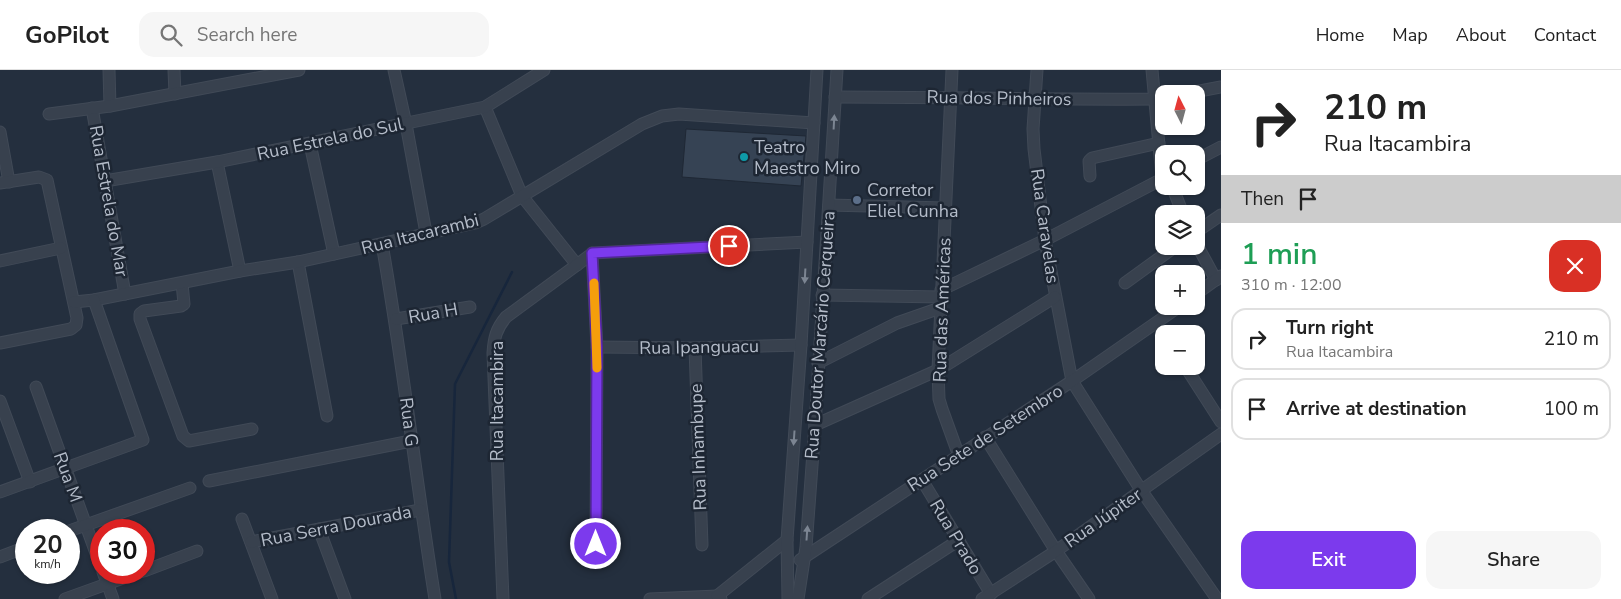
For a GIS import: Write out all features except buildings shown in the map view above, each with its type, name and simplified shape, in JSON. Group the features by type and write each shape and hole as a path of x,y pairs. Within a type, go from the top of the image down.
{"street":[{"path":"109,70 110,106"},
{"path":"174,70 175,94"},
{"path":"49,114 110,106 299,70"},
{"path":"394,70 426,233"},
{"name":"Rua Estrela do Sul","path":"105,181 310,144 485,107 544,70"},
{"name":"Rua Doutor Marcário Cerqueira","path":"788,599 787,540 801,345 817,70"},
{"name":"Rua Doutor Marcário Cerqueira","path":"798,599 804,558 814,425 837,70"},
{"name":"Rua das Américas","path":"952,70 938,370 942,409 959,456"},
{"name":"Rua Caravelas","path":"1037,70 1033,140 1045,240 1072,381"},
{"path":"1152,70 1156,85"},
{"path":"1205,90 1221,87"},
{"name":"Rua dos Pinheiros","path":"835,97 951,97 1035,100 1155,98"},
{"path":"485,107 522,196 577,265"},
{"name":"Rua Estrela do Mar","path":"92,108 125,294"},
{"name":"Rua Itacarambi","path":"74,302 94,300 240,270 298,262 484,220 642,124 662,116 679,114 814,123"},
{"path":"0,132 5,182 39,177 46,180 77,318 75,327 0,343"},
{"path":"1090,176 1089,161 1092,158 1159,143 1159,135"},
{"path":"310,144 334,254"},
{"path":"1205,155 1221,147"},
{"path":"217,162 240,270"},
{"path":"818,363 897,323 1045,240 1155,182"},
{"path":"810,192 819,199 824,198 830,193"},
{"path":"829,206 945,208"},
{"path":"1205,226 1221,216"},
{"path":"808,218 818,218 827,222"},
{"path":"596,544 597,347 592,253 807,242"},
{"name":"Rua G","path":"382,244 396,320 420,510 435,599"},
{"path":"0,261 61,248"},
{"name":"Rua Itacambira","path":"503,599 492,353 494,336 499,325 506,317 592,253"},
{"path":"1124,283 1163,255"},
{"path":"1204,255 1218,278 1205,287"},
{"path":"298,262 326,416"},
{"path":"182,283 184,304 144,311 140,314 140,319 183,436 189,441 252,429"},
{"path":"822,295 941,298"},
{"path":"814,425 938,370 1055,297"},
{"path":"0,492 143,440 94,300"},
{"name":"Rua H","path":"396,320 470,307"},
{"name":"Rua Sete de Setembro","path":"788,566 804,558 959,456 1168,315"},
{"name":"Rua Ipanguacu","path":"597,347 695,348 801,345"},
{"name":"Rua Inhambupe","path":"695,348 702,545"},
{"path":"1191,375 1221,422"},
{"path":"1072,381 1141,490 1215,596"},
{"name":"Rua M","path":"36,387 90,536"},
{"path":"0,401 30,482"},
{"name":"Rua Júpiter","path":"986,596 1056,551 1221,434"},
{"path":"985,437 1056,551 1089,599"},
{"path":"209,481 411,441"},
{"name":"Rua Prado","path":"922,480 959,540 986,596"},
{"path":"80,527 190,488"},
{"name":"Rua Serra Dourada","path":"251,542 420,510"},
{"path":"242,518 272,599"},
{"path":"319,530 345,599"},
{"path":"650,599 719,598 787,540"},
{"path":"868,599 959,540"},
{"path":"0,557 15,551"},
{"path":"155,567 197,552"},
{"path":"65,599 108,584 113,599"}],"waterway":[{"path":"456,599 449,562 455,384 512,272"}],"slow traffic":[{"path":"594,283 597,368"}],"place":[{"name":"Teatro Maestro Miro","path":"744,157"},
{"name":"Corretor Eliel Cunha","path":"857,200"}],"route":[{"path":"596,544 597,347 592,253 729,246"}]}
